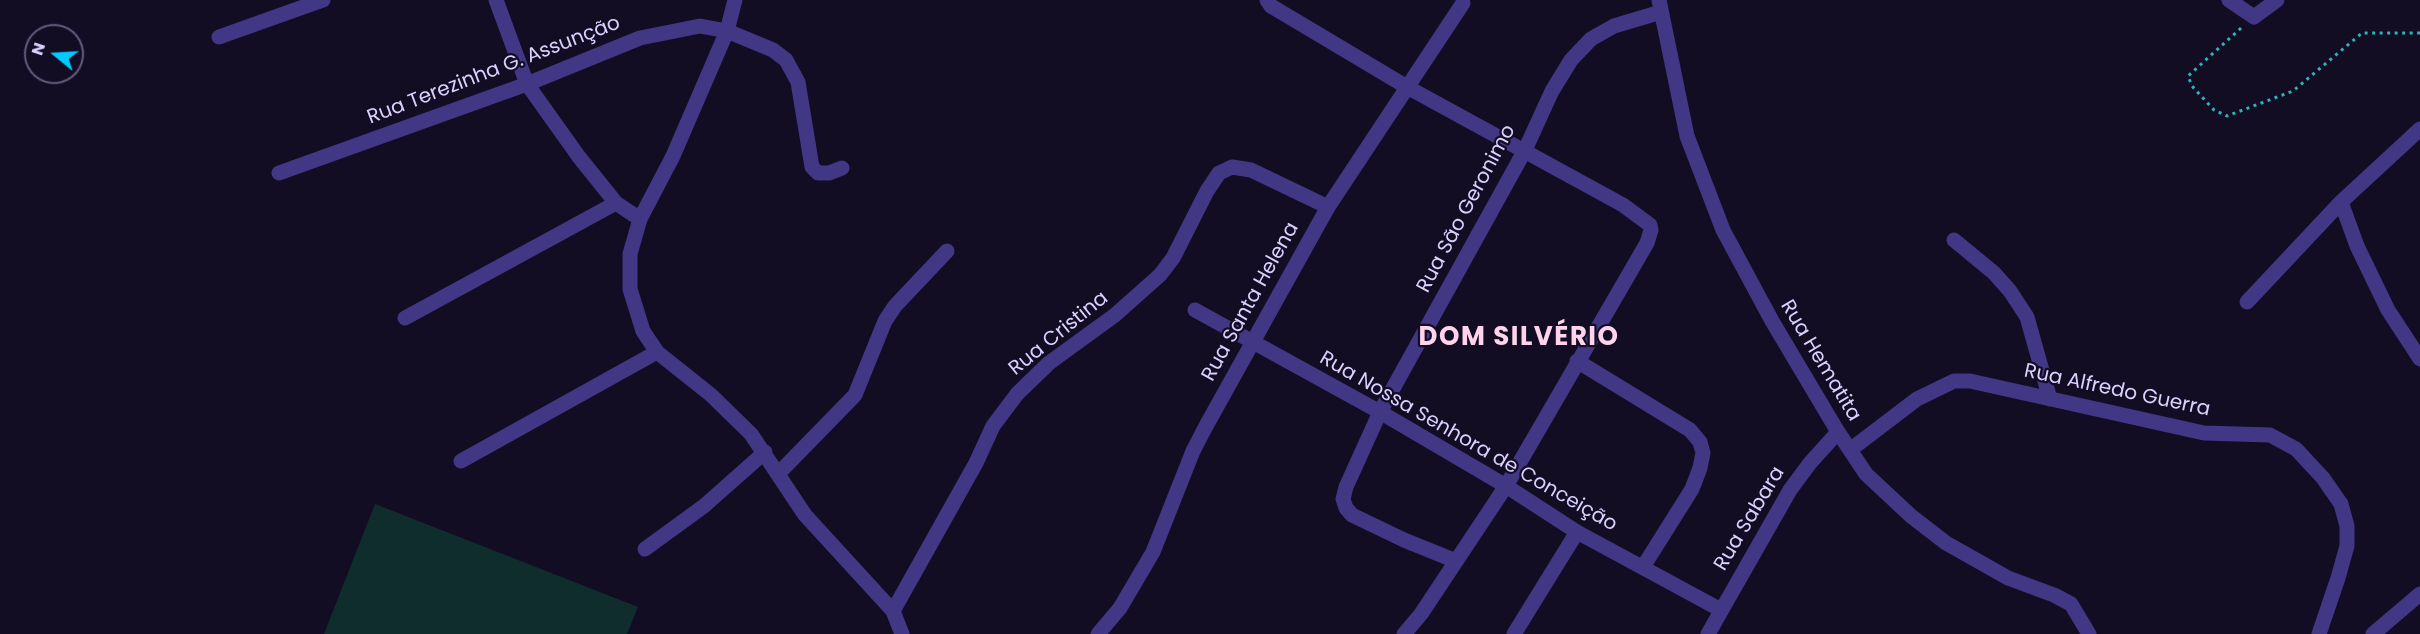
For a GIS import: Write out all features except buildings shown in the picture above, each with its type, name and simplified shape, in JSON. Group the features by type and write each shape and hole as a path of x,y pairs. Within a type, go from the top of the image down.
{"street":[{"path":"219,37 323,0"},
{"path":"496,0 527,84 579,158 616,203 640,219"},
{"path":"735,0 727,31 673,156 640,219 630,254 630,289 643,331 657,352 711,395 751,434 805,515 893,611 902,634"},
{"path":"1267,0 1271,6 1407,87 1525,150 1623,206 1650,225 1651,235 1506,486 1421,614 1404,634"},
{"path":"2229,0 2254,17 2277,0"},
{"name":"Rua Santa Helena","path":"1098,634 1120,608 1153,552 1194,451 1328,207 1463,3"},
{"name":"Rua São Geronimo","path":"1456,561 1404,540 1352,515 1343,499 1353,470 1380,412 1525,150 1552,91 1571,60 1591,39 1614,26 1660,6"},
{"name":"Rua Hematita","path":"1660,6 1687,136 1723,230 1751,285 1838,432 1866,474 1911,516 1946,543 1991,570 2064,599 2074,607 2089,634"},
{"name":"Rua Terezinha G. Assunção","path":"279,173 527,84 640,38 700,26 727,31 773,50 786,60 798,82 812,167 819,172 829,173 842,168"},
{"path":"2247,303 2341,202 2420,129"},
{"name":"Rua Cristina","path":"893,611 976,463 993,426 1017,394 1049,363 1115,315 1160,275 1185,238 1207,191 1219,173 1232,167 1251,170 1328,207"},
{"path":"2341,202 2357,246 2388,310 2420,359"},
{"path":"405,318 616,203"},
{"path":"1954,240 1994,273 2010,291 2027,317 2050,399"},
{"path":"778,474 855,395 885,321 895,306 947,251"},
{"name":"Rua Nossa Senhora de Conceição","path":"1196,310 1380,412 1506,486 1577,532 1721,610"},
{"path":"461,461 657,352"},
{"path":"1577,361 1690,430 1700,442 1702,460 1692,489 1643,567"},
{"name":"Rua Alfredo Guerra","path":"1850,450 1917,399 1954,381 1970,381 2204,433 2270,435 2296,449 2323,477 2341,504 2347,525 2346,546 2341,567 2319,634"},
{"name":"Rua Sabara","path":"1708,634 1790,490 1810,463 1838,432"},
{"path":"645,549 704,506 765,452"},
{"path":"1514,634 1577,532"},
{"path":"2373,634 2420,594"}],"path":[{"path":"2254,17 2188,76 2192,86 2214,110 2227,116 2293,91 2362,33 2420,33"}],"green space":[{"path":"375,504 638,607 627,634 324,634"}],"district":[{"name":"DOM SILVÉRIO","path":"1519,338"}]}
